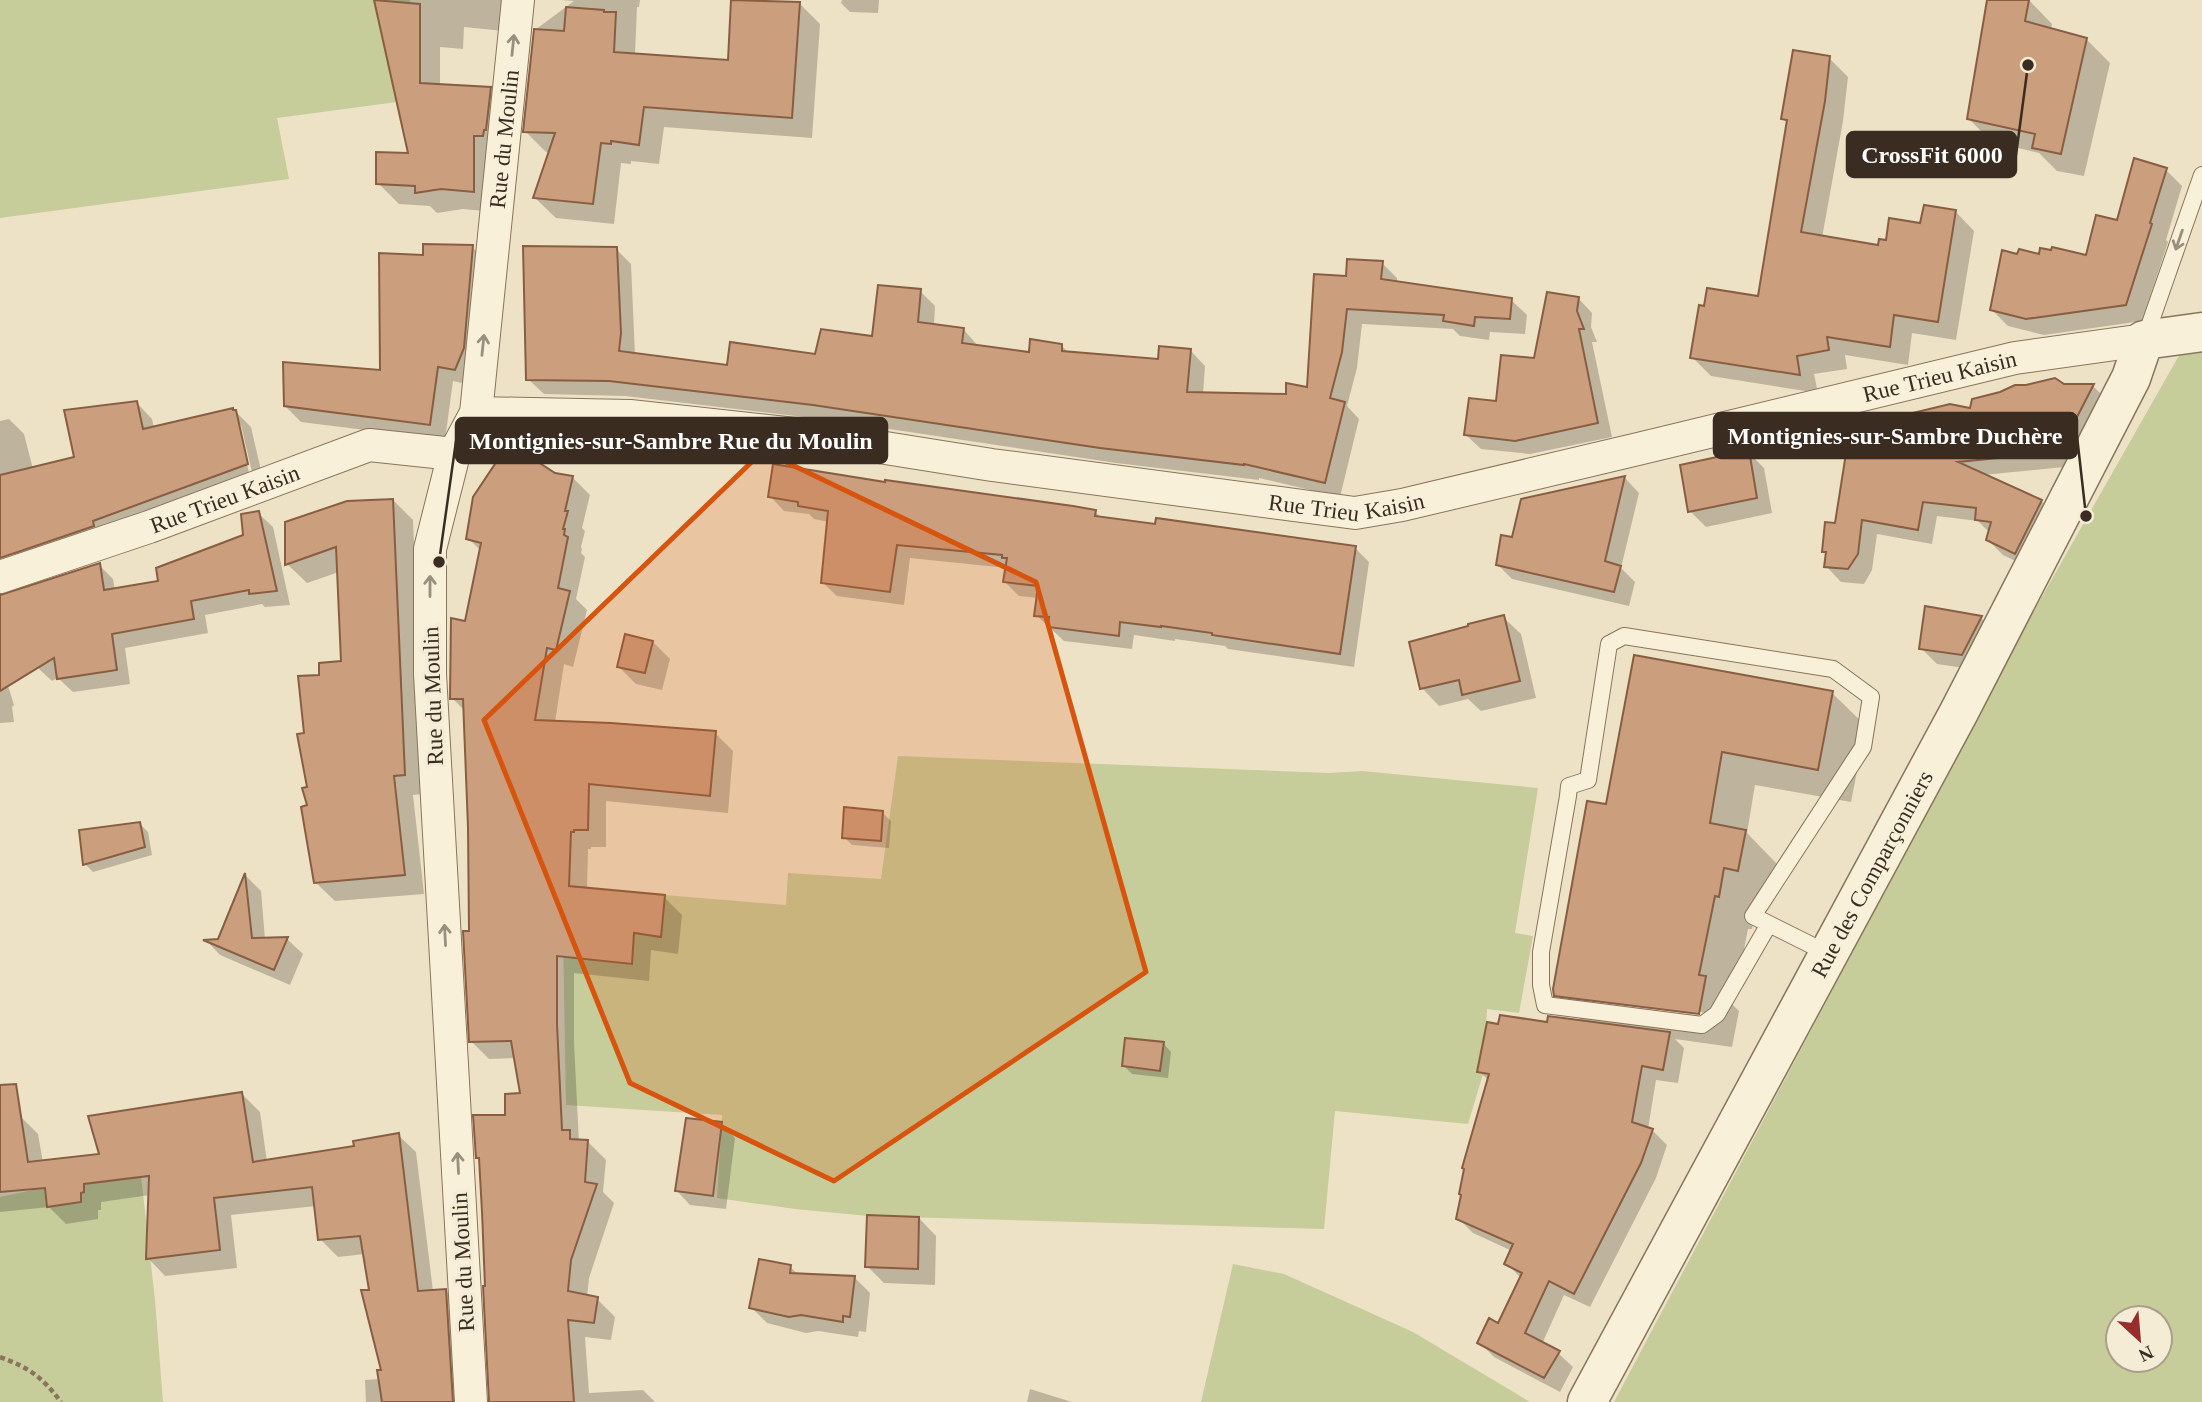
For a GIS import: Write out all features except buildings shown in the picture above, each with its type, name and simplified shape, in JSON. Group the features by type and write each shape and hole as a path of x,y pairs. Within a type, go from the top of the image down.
{"street":[{"name":"Rue du Moulin","path":"471,1402 430,674 430,549 454,454 476,412 517,0"},
{"name":"Rue Trieu Kaisin","path":"476,412 630,416 804,435 992,464 1356,513 1402,505 1586,462 2015,358 2202,332"},
{"name":"Rue des Comparçonniers","path":"1587,1402 1966,700 2131,378 2144,340"},
{"name":"Rue Trieu Kaisin","path":"0,577 149,527 369,445 454,454"}],"lane":[{"path":"2144,340 2202,175"},
{"path":"1769,924 1717,1014 1703,1025 1545,1005 1541,985 1541,952 1568,796 1570,786 1588,780 1609,644 1624,636 1833,669 1871,696 1863,747 1753,916 1769,924 1829,954"}],"path":[{"path":"0,1357 44,1380 61,1402"}],"highlighted area":[{"path":"763,451 1036,582 1146,972 834,1181 630,1083 484,720"}],"green space":[{"path":"0,0 410,0 420,60 397,102 277,118 289,179 0,218"},
{"path":"2202,350 2202,1402 1614,1402 2023,630 2181,352"},
{"path":"898,756 1329,773 1362,771 1538,788 1515,933 1533,936 1519,1013 1487,1009 1483,1074 1468,1124 1335,1111 1324,1229 868,1216 717,1198 722,1115 566,1105 563,933 591,930 661,936 665,895 786,905 788,873 881,879"},
{"path":"140,1167 163,1402 0,1402 0,1197"},
{"path":"1233,1264 1284,1274 1413,1332 1530,1402 1201,1402"}],"place":[{"name":"CrossFit 6000","path":"2028,65"},
{"name":"Montignies-sur-Sambre Duchère","path":"2086,516"},
{"name":"Montignies-sur-Sambre Rue du Moulin","path":"439,562"}]}
